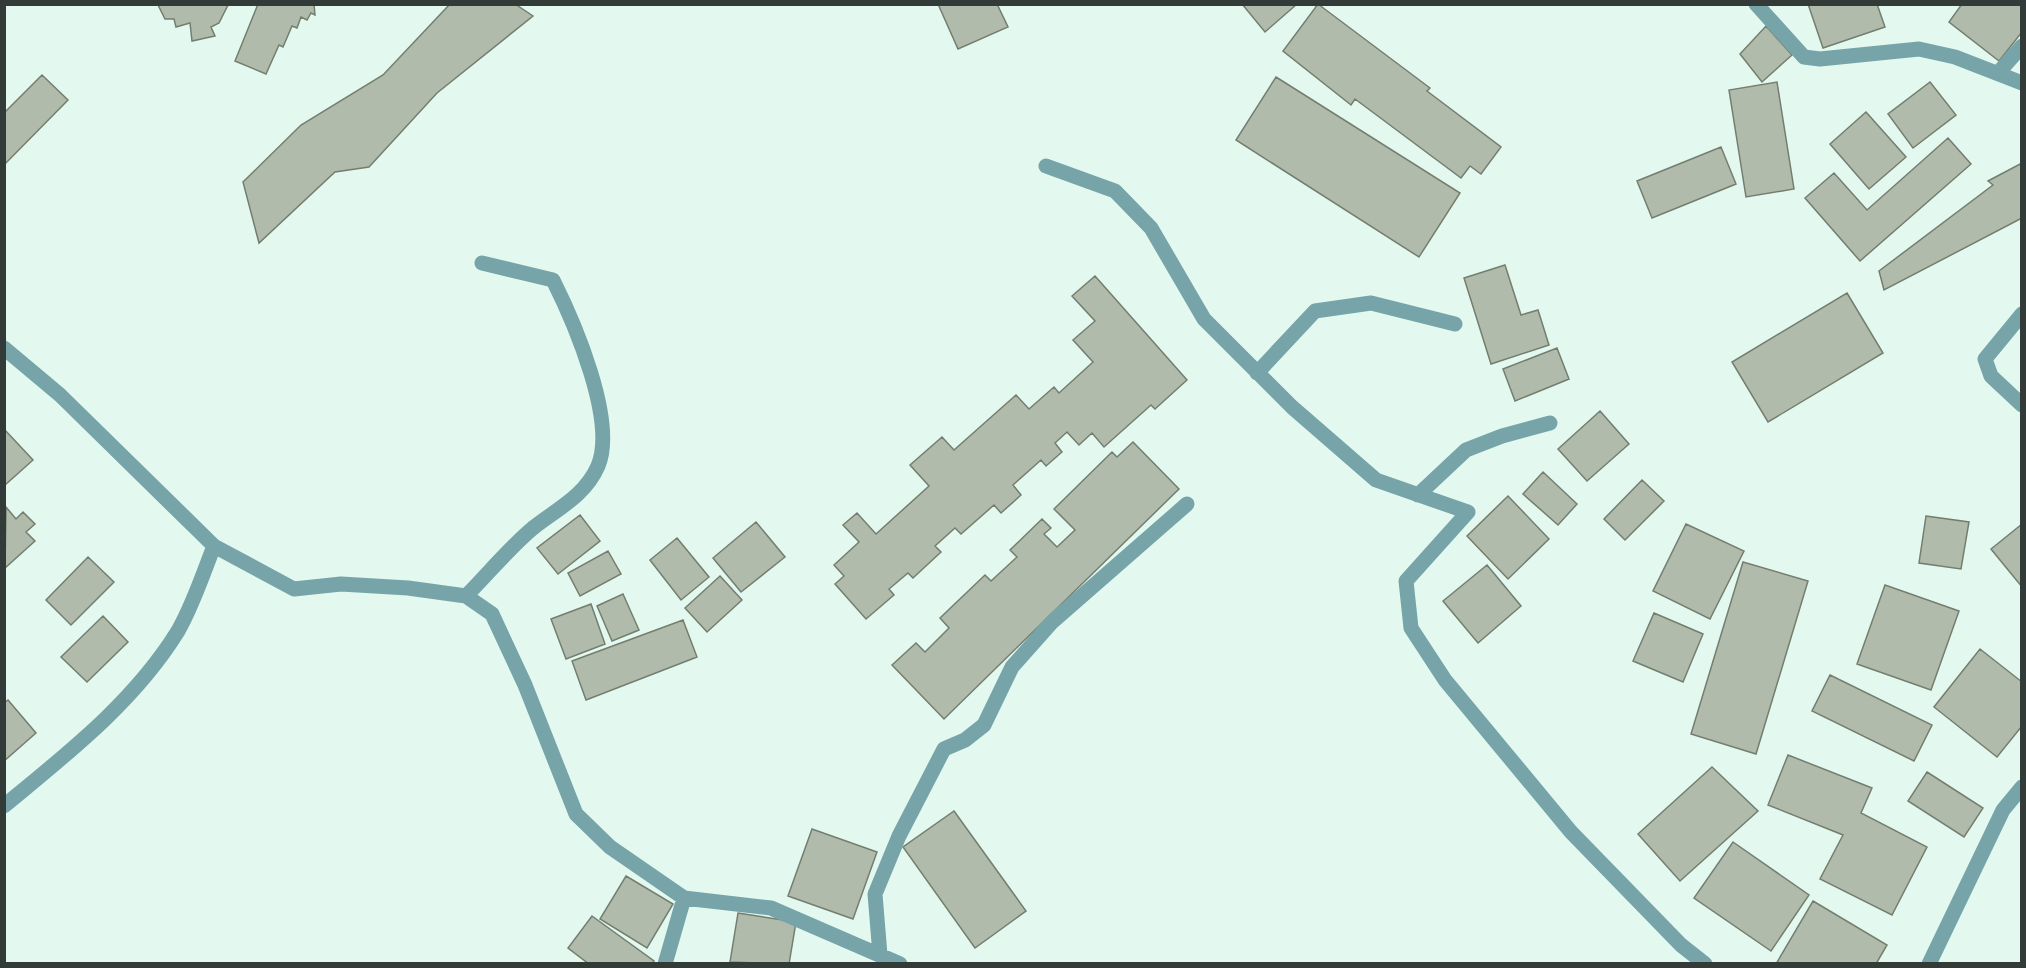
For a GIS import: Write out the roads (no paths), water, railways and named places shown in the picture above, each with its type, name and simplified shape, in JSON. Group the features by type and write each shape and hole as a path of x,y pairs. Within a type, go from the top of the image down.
{"street":[{"path":"1756,4 1804,57 1820,59 1919,50 1956,57 2022,83"},
{"path":"1998,73 2022,46"},
{"path":"1046,166 1114,191 1151,228 1204,319 1292,407 1376,480 1468,512 1406,581 1411,628 1445,680 1571,832 1682,945 1705,963"},
{"path":"466,596 533,529 574,500 598,465 603,423 590,369 572,317 553,280 482,263"},
{"path":"1257,373 1315,311 1371,303 1455,324"},
{"path":"2022,314 1985,359 1991,376 2022,405"},
{"path":"4,348 60,395 214,546 294,589 341,584 408,588 466,596 492,614 525,685 576,814 610,847 684,898 771,908 900,963"},
{"path":"1418,495 1466,450 1502,436 1550,423"},
{"path":"880,955 874,894 899,836 944,749 965,740 984,725 1012,668 1052,622 1186,504"},
{"path":"4,806 93,733 153,669 179,628 214,546"},
{"path":"1929,963 2003,810 2022,787"},
{"path":"665,963 684,898"}]}
